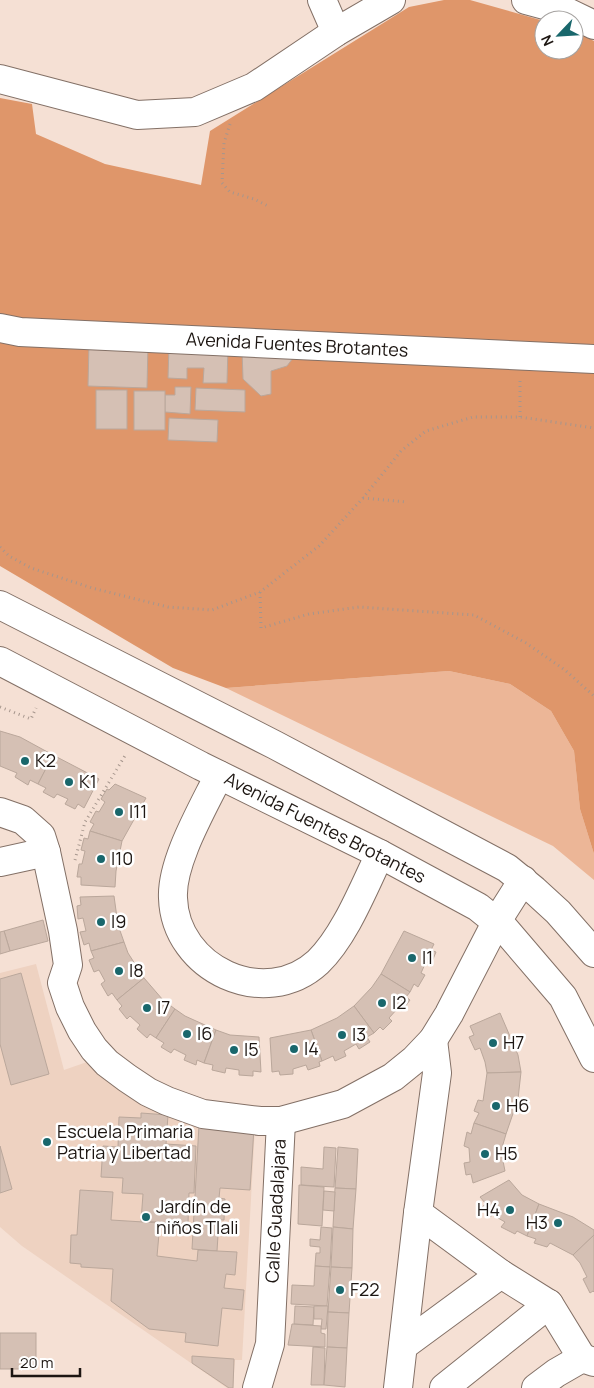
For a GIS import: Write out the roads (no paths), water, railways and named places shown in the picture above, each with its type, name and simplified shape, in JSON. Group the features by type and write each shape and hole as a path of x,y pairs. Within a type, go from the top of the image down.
{"street":[{"path":"322,0 336,32"},
{"path":"0,78 137,115 195,112 254,87 336,32 391,0"},
{"path":"526,0 563,10 594,25"},
{"name":"Avenida Fuentes Brotantes","path":"0,328 20,332 594,359"},
{"path":"0,605 301,759 506,868 523,880 558,912 594,953"},
{"name":"Avenida Fuentes Brotantes","path":"0,661 138,734 380,854 478,907 497,922 563,997 594,1058"},
{"path":"219,775 177,865 173,882 172,900 175,918 191,949 218,972 234,979 269,983 286,980 302,973 316,963 329,951 338,936 380,854"},
{"path":"0,812 23,820 41,836 63,931 68,964 62,983 70,1007 82,1032 94,1049 107,1063 148,1092 184,1108 203,1114 260,1121 281,1121"},
{"path":"0,862 46,852"},
{"name":"Calle Guadalajara","path":"257,1388 270,1344 281,1121 344,1104 393,1077 414,1060 433,1040 449,1014 497,922 523,880"},
{"path":"398,1388 418,1213 437,1073 433,1040"},
{"path":"418,1213 501,1274 549,1304 588,1360 556,1373 536,1388"},
{"path":"403,1346 501,1274"},
{"path":"444,1388 549,1304"}],"place":[{"name":"K2","path":"25,761"},
{"name":"K1","path":"69,782"},
{"name":"I11","path":"119,812"},
{"name":"I10","path":"101,859"},
{"name":"I9","path":"101,922"},
{"name":"I1","path":"412,958"},
{"name":"I8","path":"119,971"},
{"name":"I2","path":"382,1003"},
{"name":"I7","path":"147,1008"},
{"name":"I6","path":"187,1034"},
{"name":"I3","path":"342,1035"},
{"name":"H7","path":"493,1043"},
{"name":"I4","path":"294,1049"},
{"name":"I5","path":"234,1050"},
{"name":"H6","path":"496,1106"},
{"name":"Escuela Primaria Patria y Libertad","path":"47,1142"},
{"name":"H5","path":"485,1154"},
{"name":"H4","path":"510,1210"},
{"name":"Jardín de niños Tlali","path":"146,1217"},
{"name":"H3","path":"558,1223"},
{"name":"F22","path":"340,1290"}]}
